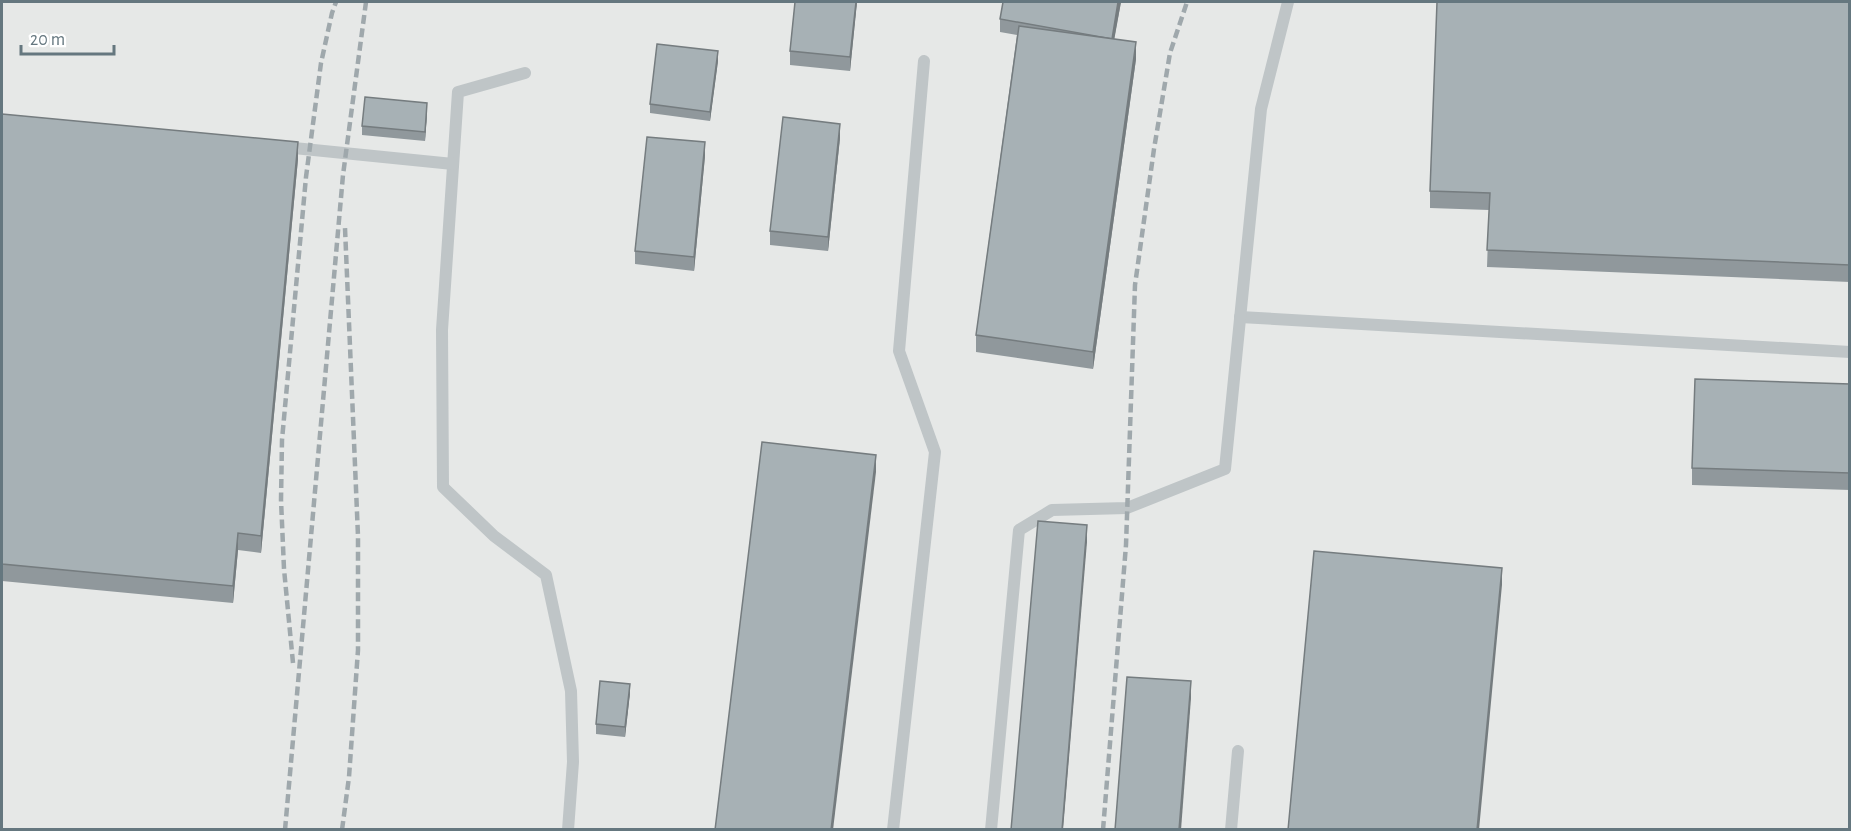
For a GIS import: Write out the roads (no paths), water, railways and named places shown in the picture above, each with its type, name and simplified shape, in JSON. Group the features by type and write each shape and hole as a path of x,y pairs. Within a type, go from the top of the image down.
{"lane":[{"path":"991,830 1019,530 1052,510 1127,508 1225,469 1262,109 1288,2"},
{"path":"893,830 935,452 899,351 924,61"},
{"path":"525,72 458,92 442,330 443,487 495,536 546,575 571,691 573,762 568,830"},
{"path":"266,145 453,164"},
{"path":"1240,317 1850,352"},
{"path":"1231,830 1238,751"}],"railway":[{"path":"293,663 284,569 281,500 282,440 306,177 321,63 336,2"},
{"path":"285,830 343,175 366,2"},
{"path":"1103,830 1126,545 1135,285 1170,53 1187,2"},
{"path":"342,830 349,777 358,650 358,536 345,228"}]}
